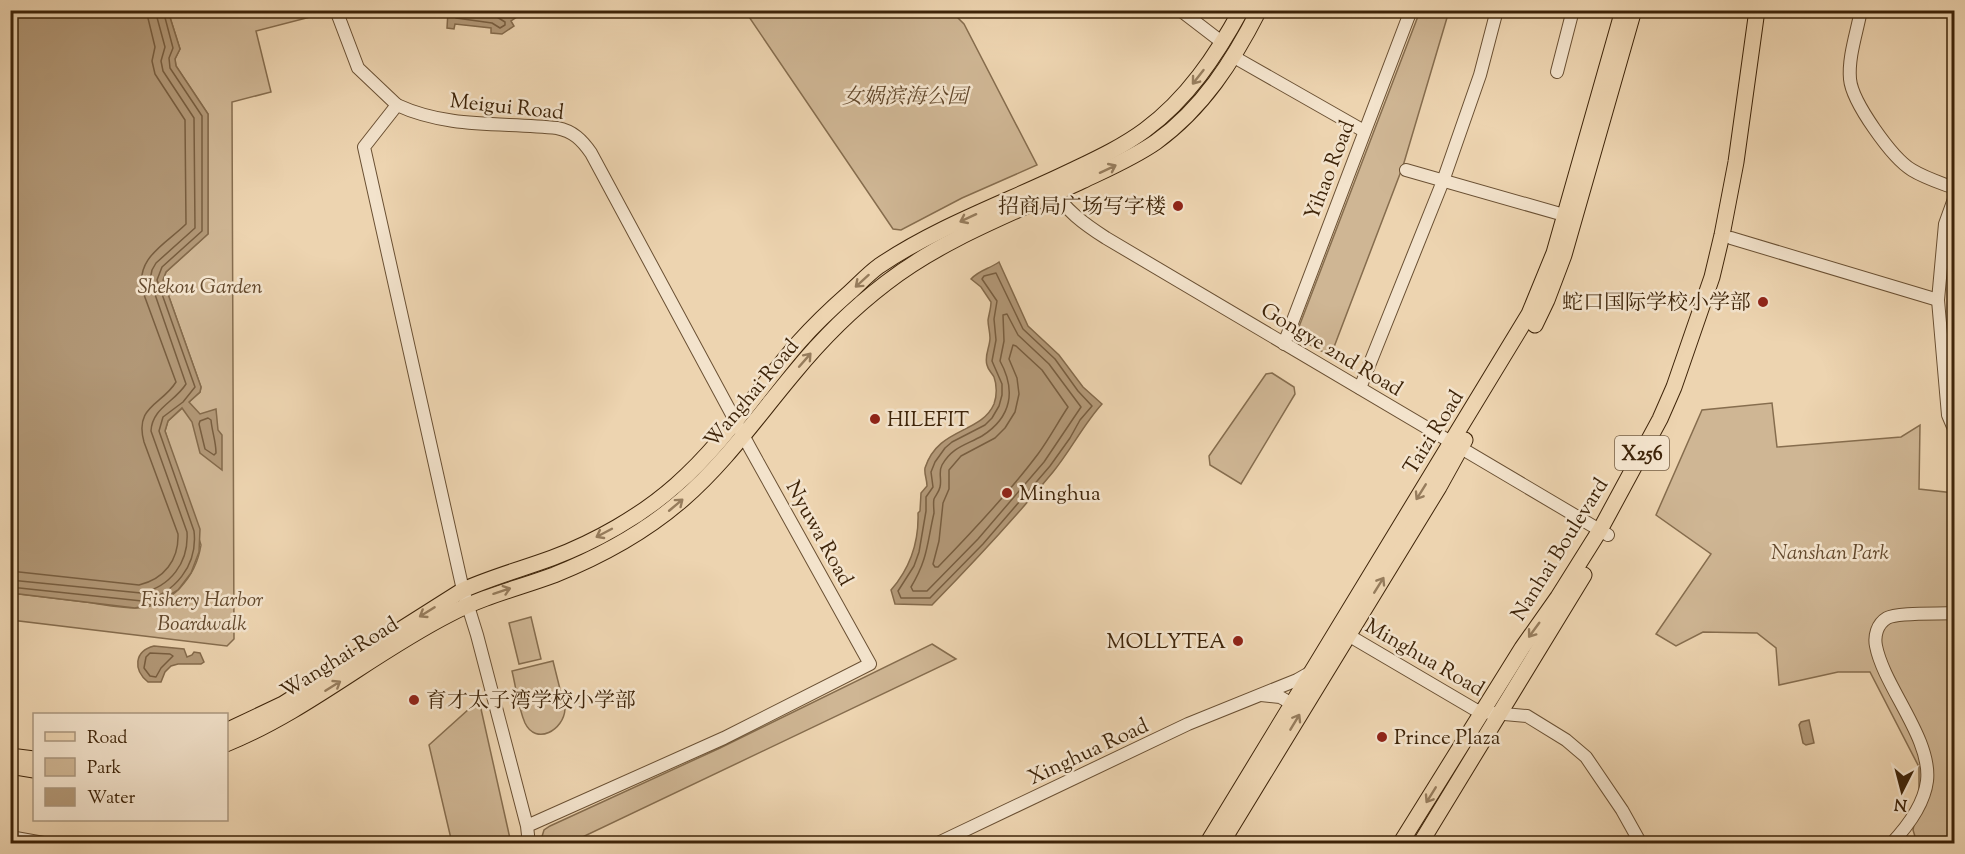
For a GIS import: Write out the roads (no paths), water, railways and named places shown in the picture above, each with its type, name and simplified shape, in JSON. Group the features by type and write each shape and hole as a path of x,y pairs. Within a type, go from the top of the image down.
{"main road":[{"name":"Wanghai Road","path":"1052,188 1145,130 1184,95 1223,42 1240,10"},
{"name":"Wanghai Road","path":"228,743 290,714 437,621 491,578 561,554 621,524 675,486 736,422 799,342 826,313 877,268 909,247 940,231 1115,166 1155,143 1192,111 1217,82 1234,57 1259,10"},
{"name":"Taizi Road","path":"1221,843 1439,487 1456,445 1529,314 1551,261 1623,10"},
{"name":"Taizi Road","path":"1208,843 1311,672 1529,335 1547,300 1564,255 1634,10"},
{"name":"Nanhai Boulevard","path":"1400,843 1522,648 1604,532 1660,419 1712,278 1733,181 1757,10"},
{"name":"Nanhai Boulevard","path":"1420,843 1501,713 1604,532 1647,464 1683,389 1709,318 1731,238 1746,164 1767,10"},
{"name":"Wanghai Road","path":"228,731 283,704 465,598 496,593 555,574 630,537 655,521 685,498 744,436 792,376 838,325 887,282 916,262 1024,200"},
{"path":"10,756 33,759"},
{"path":"10,766 33,770"}],"street":[{"path":"336,10 358,68 397,105 364,147 465,598 527,825 529,843"},
{"path":"1180,10 1223,42"},
{"name":"Yihao Road","path":"1284,344 1411,10"},
{"path":"1360,388 1443,181 1480,75 1497,10"},
{"path":"1557,72 1573,10"},
{"path":"1862,10 1851,58 1850,77 1857,102 1905,165 1922,175 1954,188"},
{"path":"1234,57 1364,131"},
{"name":"Meigui Road","path":"397,105 423,115 457,122 557,128 571,132 583,141 736,422"},
{"path":"1406,170 1564,215"},
{"name":"Gongye 2nd Road","path":"1052,188 1064,206 1090,228 1604,532"},
{"path":"1954,198 1945,224 1938,300 1950,376 1948,415 1954,429"},
{"path":"1731,238 1938,300"},
{"name":"Nyuwa Road","path":"527,825 724,738 870,664 736,422"},
{"path":"1891,843 1902,832 1924,795 1927,780 1926,764 1921,746 1879,656 1875,635 1879,625 1887,617 1954,613"},
{"name":"Minghua Road","path":"1348,634 1466,705 1482,712"},
{"name":"Xinghua Road","path":"939,843 1188,724 1297,680 1311,672"},
{"path":"1257,695 1283,698 1288,701 1290,707"},
{"path":"1482,712 1527,716 1577,749 1586,758 1622,810 1641,843"},
{"path":"18,840 49,843"}],"water":[{"path":"11,10 168,11 180,49 175,59 176,66 208,114 208,234 166,272 163,280 201,387 200,392 189,402 200,414 216,409 218,430 222,435 222,470 200,453 192,422 182,408 168,421 165,431 200,529 199,552 191,573 178,590 156,603 135,608 11,593"},
{"path":"448,11 495,11 499,13 526,11 511,21 514,26 502,34 491,33 491,28 455,24 454,29 447,28"},
{"path":"999,262 1028,326 1059,355 1083,387 1102,404 1039,489 932,605 895,604 891,590 908,564 915,544 921,493 927,486 925,468 931,455 949,438 980,421 988,414 995,401 995,380 986,362 990,341 988,320 991,302 981,287 971,279"},
{"path":"154,646 184,649 187,657 194,652 200,653 204,662 171,666 165,672 161,682 148,682 140,672 138,661 139,656 147,648"},
{"path":"1809,720 1814,743 1806,745 1803,743 1799,725"}],"place":[{"name":"招商局广场写字楼","path":"1178,206"},
{"name":"蛇口国际学校小学部","path":"1763,302"},
{"name":"HILEFIT","path":"875,419"},
{"name":"Minghua","path":"1007,493"},
{"name":"MOLLYTEA","path":"1238,641"},
{"name":"育才太子湾学校小学部","path":"414,700"},
{"name":"Prince Plaza","path":"1382,737"}],"park label":[{"name":"女娲滨海公园","path":"905,96"},
{"name":"Shekou Garden","path":"200,286"},
{"name":"Nanshan Park","path":"1830,552"},
{"name":"Fishery Harbor Boardwalk","path":"202,611"}]}
